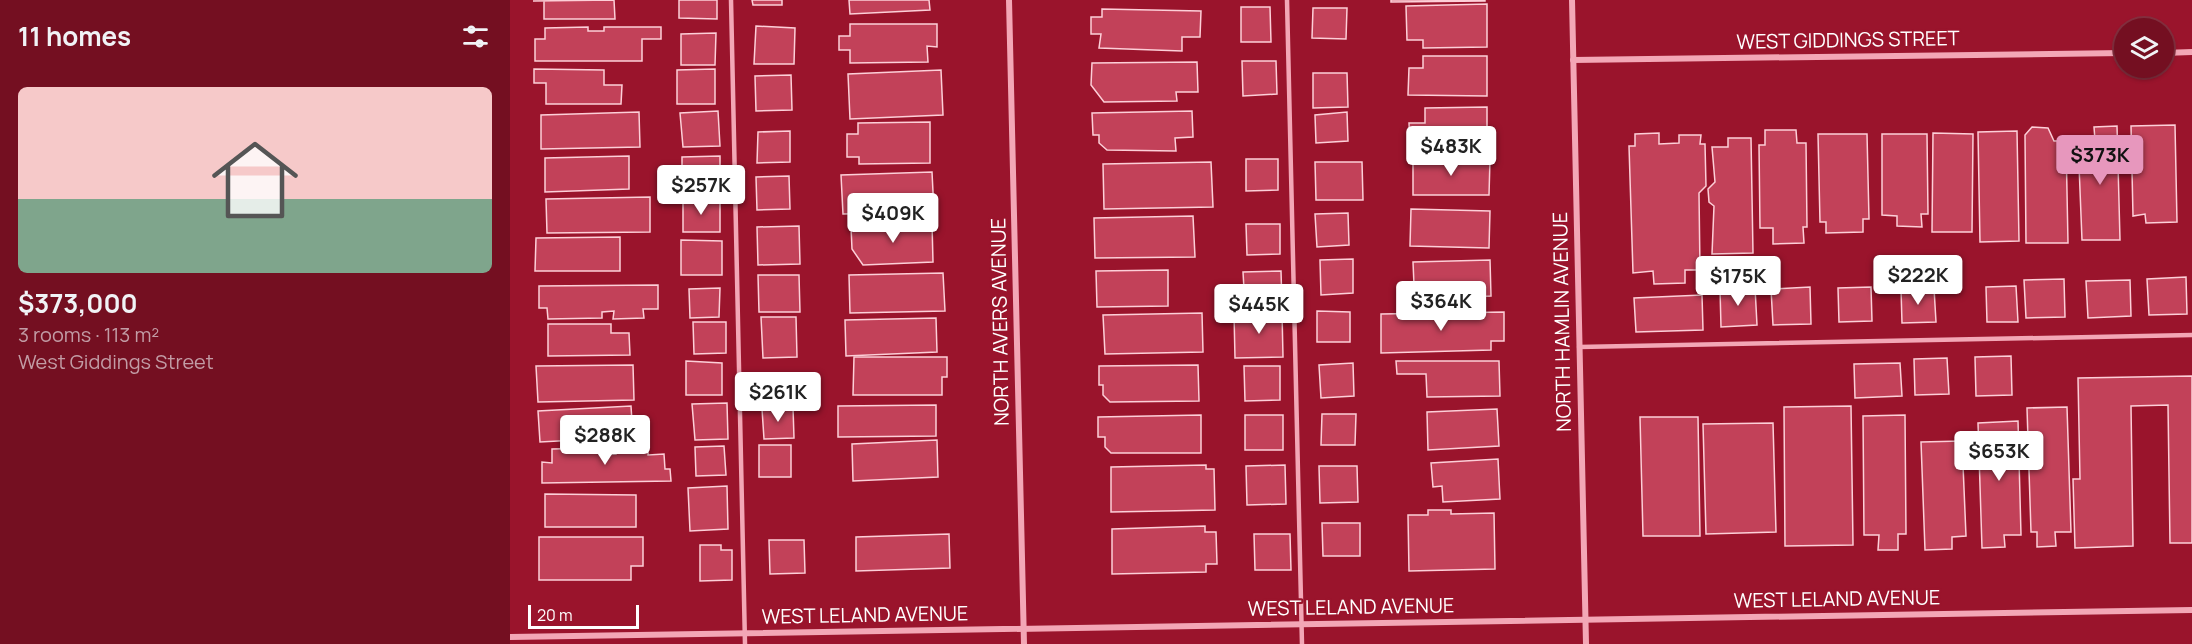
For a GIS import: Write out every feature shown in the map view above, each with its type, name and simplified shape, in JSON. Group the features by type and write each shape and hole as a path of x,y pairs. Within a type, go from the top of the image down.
{"street":[{"name":"NORTH AVERS AVENUE","path":"1009,0 1024,644"},
{"name":"NORTH HAMLIN AVENUE","path":"1572,0 1586,644"},
{"path":"2174,53 2192,52"},
{"name":"WEST GIDDINGS STREET","path":"1573,60 2114,53"},
{"name":"WEST LELAND AVENUE","path":"510,637 2192,610"}],"lane":[{"path":"731,0 745,644"},
{"path":"1287,0 1302,644"},
{"path":"1579,347 2192,335"}],"building":[{"path":"614,0 615,19 544,19 544,1 533,1"},
{"path":"679,0 717,0 717,19 679,18"},
{"path":"752,0 782,0 782,5 753,5"},
{"path":"849,0 929,0 930,10 850,14"},
{"path":"1391,0 1485,0 1485,1 1391,2"},
{"path":"1487,4 1487,47 1423,48 1423,40 1407,40 1406,6"},
{"path":"1241,7 1270,7 1271,42 1241,42"},
{"path":"1313,8 1347,8 1346,39 1312,38"},
{"path":"1102,9 1201,11 1200,37 1182,37 1182,51 1099,48 1101,34 1091,34 1091,17 1102,17"},
{"path":"850,24 937,24 937,47 927,46 928,62 850,63 850,50 839,50 839,36 850,36"},
{"path":"756,26 795,28 794,64 754,64"},
{"path":"588,27 588,31 604,31 604,27 661,27 661,39 642,39 642,61 535,61 535,39 545,39 545,28"},
{"path":"716,33 715,65 681,65 681,34"},
{"path":"1423,56 1487,56 1487,96 1408,95 1409,68 1423,68"},
{"path":"1242,61 1276,61 1277,94 1243,96"},
{"path":"1197,62 1198,92 1176,92 1177,101 1104,102 1091,85 1092,63"},
{"path":"534,69 604,70 604,85 622,85 621,104 546,104 546,83 534,83"},
{"path":"715,69 715,104 677,104 677,70"},
{"path":"941,70 943,115 850,119 848,74"},
{"path":"1313,73 1347,73 1348,107 1313,108"},
{"path":"791,75 792,110 756,111 755,76"},
{"path":"1487,107 1487,146 1410,146 1409,123 1425,123 1425,108"},
{"path":"718,111 720,146 683,147 680,113"},
{"path":"1192,111 1193,137 1175,138 1176,151 1107,150 1099,143 1099,135 1093,135 1092,113"},
{"path":"639,112 640,147 541,149 541,115"},
{"path":"1347,112 1348,141 1316,143 1315,115"},
{"path":"930,122 930,163 859,164 859,157 847,157 847,134 858,134 858,123"},
{"path":"2175,125 2177,222 2146,223 2145,214 2133,216 2131,126"},
{"path":"2117,126 2120,240 2082,240 2078,140 2095,140 2094,127"},
{"path":"2032,127 2048,128 2054,141 2066,141 2068,243 2026,243 2025,135"},
{"path":"1765,130 1796,130 1797,143 1806,143 1807,227 1803,227 1804,243 1773,244 1773,228 1760,228 1759,145 1765,145"},
{"path":"790,131 790,162 757,163 758,132"},
{"path":"2017,131 2019,241 1980,242 1978,132"},
{"path":"1659,133 1659,144 1679,143 1679,135 1701,135 1700,144 1705,144 1706,186 1699,193 1700,270 1685,270 1685,283 1654,284 1653,271 1633,273 1629,146 1635,146 1635,134"},
{"path":"1933,133 1973,134 1972,232 1932,232"},
{"path":"1818,134 1867,134 1869,219 1863,219 1863,232 1826,233 1826,222 1820,222"},
{"path":"1882,134 1927,134 1928,214 1921,214 1922,227 1897,226 1897,216 1882,215"},
{"path":"1728,138 1751,138 1753,253 1712,254 1714,206 1709,202 1708,189 1715,182 1712,147 1728,147"},
{"path":"629,156 629,189 545,192 545,158"},
{"path":"720,156 720,191 682,192 682,157"},
{"path":"1246,159 1278,159 1278,190 1246,191"},
{"path":"1413,159 1490,159 1489,195 1413,195"},
{"path":"1211,162 1213,207 1104,209 1103,164"},
{"path":"1315,162 1362,162 1363,200 1316,200"},
{"path":"932,172 934,212 843,214 841,175"},
{"path":"789,176 790,209 757,210 756,177"},
{"path":"650,197 650,232 547,233 546,199"},
{"path":"683,199 720,200 720,232 683,232"},
{"path":"1411,209 1490,211 1489,248 1410,246"},
{"path":"1348,213 1349,245 1317,247 1315,214"},
{"path":"1193,216 1195,257 1095,258 1094,218"},
{"path":"932,223 933,262 863,265 852,249 851,227"},
{"path":"1246,224 1280,224 1280,254 1247,255"},
{"path":"799,226 800,264 758,265 757,227"},
{"path":"620,237 620,271 535,271 536,238"},
{"path":"681,240 722,241 722,275 681,275"},
{"path":"1353,259 1353,293 1321,295 1320,260"},
{"path":"1490,260 1491,296 1427,298 1427,284 1414,285 1413,262"},
{"path":"1168,270 1168,306 1097,307 1096,271"},
{"path":"1281,271 1282,305 1245,306 1243,272"},
{"path":"943,273 945,311 850,313 849,275"},
{"path":"758,275 799,275 800,312 759,312"},
{"path":"2186,277 2187,314 2149,315 2147,279"},
{"path":"2064,279 2065,317 2026,318 2024,280"},
{"path":"2130,280 2131,316 2088,318 2086,281"},
{"path":"658,285 658,309 643,309 644,318 613,319 614,311 602,312 602,318 548,319 547,308 539,308 539,286"},
{"path":"2016,286 2018,322 1987,322 1986,287"},
{"path":"1755,287 1757,325 1721,327 1720,289"},
{"path":"1810,287 1811,324 1773,325 1771,289"},
{"path":"1871,287 1872,321 1839,322 1838,288"},
{"path":"720,288 719,317 690,318 689,289"},
{"path":"1934,288 1936,322 1902,323 1901,289"},
{"path":"1702,295 1703,330 1636,332 1634,298"},
{"path":"1317,311 1350,312 1350,342 1317,342"},
{"path":"1282,312 1283,357 1235,358 1234,314"},
{"path":"1504,312 1504,341 1491,341 1491,350 1381,353 1381,314"},
{"path":"1202,313 1203,352 1105,354 1103,315"},
{"path":"761,317 796,317 797,357 763,358"},
{"path":"936,318 937,352 846,356 845,320"},
{"path":"693,322 726,322 726,353 694,354"},
{"path":"548,324 611,324 611,333 629,333 630,355 548,356"},
{"path":"2011,356 2012,395 1976,396 1975,357"},
{"path":"854,357 947,357 947,377 942,377 942,395 853,395"},
{"path":"1947,358 1949,394 1915,395 1914,359"},
{"path":"686,361 722,363 722,395 686,395"},
{"path":"1396,361 1499,361 1500,396 1427,397 1426,374 1397,374"},
{"path":"1353,363 1354,396 1321,398 1319,365"},
{"path":"1900,363 1902,396 1855,398 1854,364"},
{"path":"633,365 634,400 538,402 536,366"},
{"path":"1198,365 1199,401 1110,402 1103,395 1103,385 1099,385 1099,366"},
{"path":"1244,366 1280,366 1280,400 1245,401"},
{"path":"2192,376 2192,543 2170,543 2168,405 2131,406 2133,546 2075,548 2073,479 2080,479 2078,378"},
{"path":"727,403 728,439 695,440 692,404"},
{"path":"936,405 936,436 838,437 838,406"},
{"path":"631,406 633,437 540,442 538,411"},
{"path":"1851,406 1853,545 1785,546 1784,407"},
{"path":"793,407 794,438 764,439 762,409"},
{"path":"2067,407 2071,532 2055,532 2056,546 2037,547 2037,532 2031,532 2027,408"},
{"path":"1497,409 1499,446 1428,450 1427,412"},
{"path":"1322,414 1356,414 1355,445 1321,445"},
{"path":"1201,415 1201,453 1111,453 1105,447 1105,437 1098,437 1098,417"},
{"path":"1245,415 1283,415 1283,450 1245,450"},
{"path":"1905,415 1906,534 1898,534 1898,550 1878,550 1879,535 1864,535 1863,416"},
{"path":"1640,417 1698,417 1700,536 1643,536"},
{"path":"2018,421 2021,535 2004,535 2005,547 1982,548 1978,423"},
{"path":"1773,423 1776,532 1706,534 1703,424"},
{"path":"937,440 938,477 853,481 852,444"},
{"path":"1962,441 1966,536 1952,537 1952,549 1925,550 1921,442"},
{"path":"759,445 791,445 791,477 759,477"},
{"path":"724,446 726,475 696,476 695,447"},
{"path":"648,447 648,455 664,454 665,469 670,469 671,481 542,483 542,462 552,463 552,449 602,448 603,455 616,454 616,448"},
{"path":"1498,459 1500,499 1443,502 1442,486 1433,487 1431,463"},
{"path":"1206,465 1206,469 1214,469 1215,510 1111,512 1111,467"},
{"path":"1285,465 1286,504 1247,505 1246,466"},
{"path":"1319,466 1357,466 1358,502 1320,503"},
{"path":"727,486 728,529 690,531 688,488"},
{"path":"545,494 636,495 636,527 545,527"},
{"path":"1428,510 1451,510 1451,514 1494,513 1495,569 1409,571 1408,515 1428,515"},
{"path":"1322,523 1360,523 1360,556 1323,556"},
{"path":"1205,526 1205,532 1216,532 1217,564 1206,564 1206,572 1112,574 1112,529"},
{"path":"949,534 950,568 856,571 856,537"},
{"path":"1254,534 1290,534 1291,570 1255,570"},
{"path":"539,537 643,537 643,566 631,566 631,580 539,580"},
{"path":"769,540 804,540 805,573 770,574"},
{"path":"700,545 721,545 721,550 732,550 732,580 700,581"}]}
